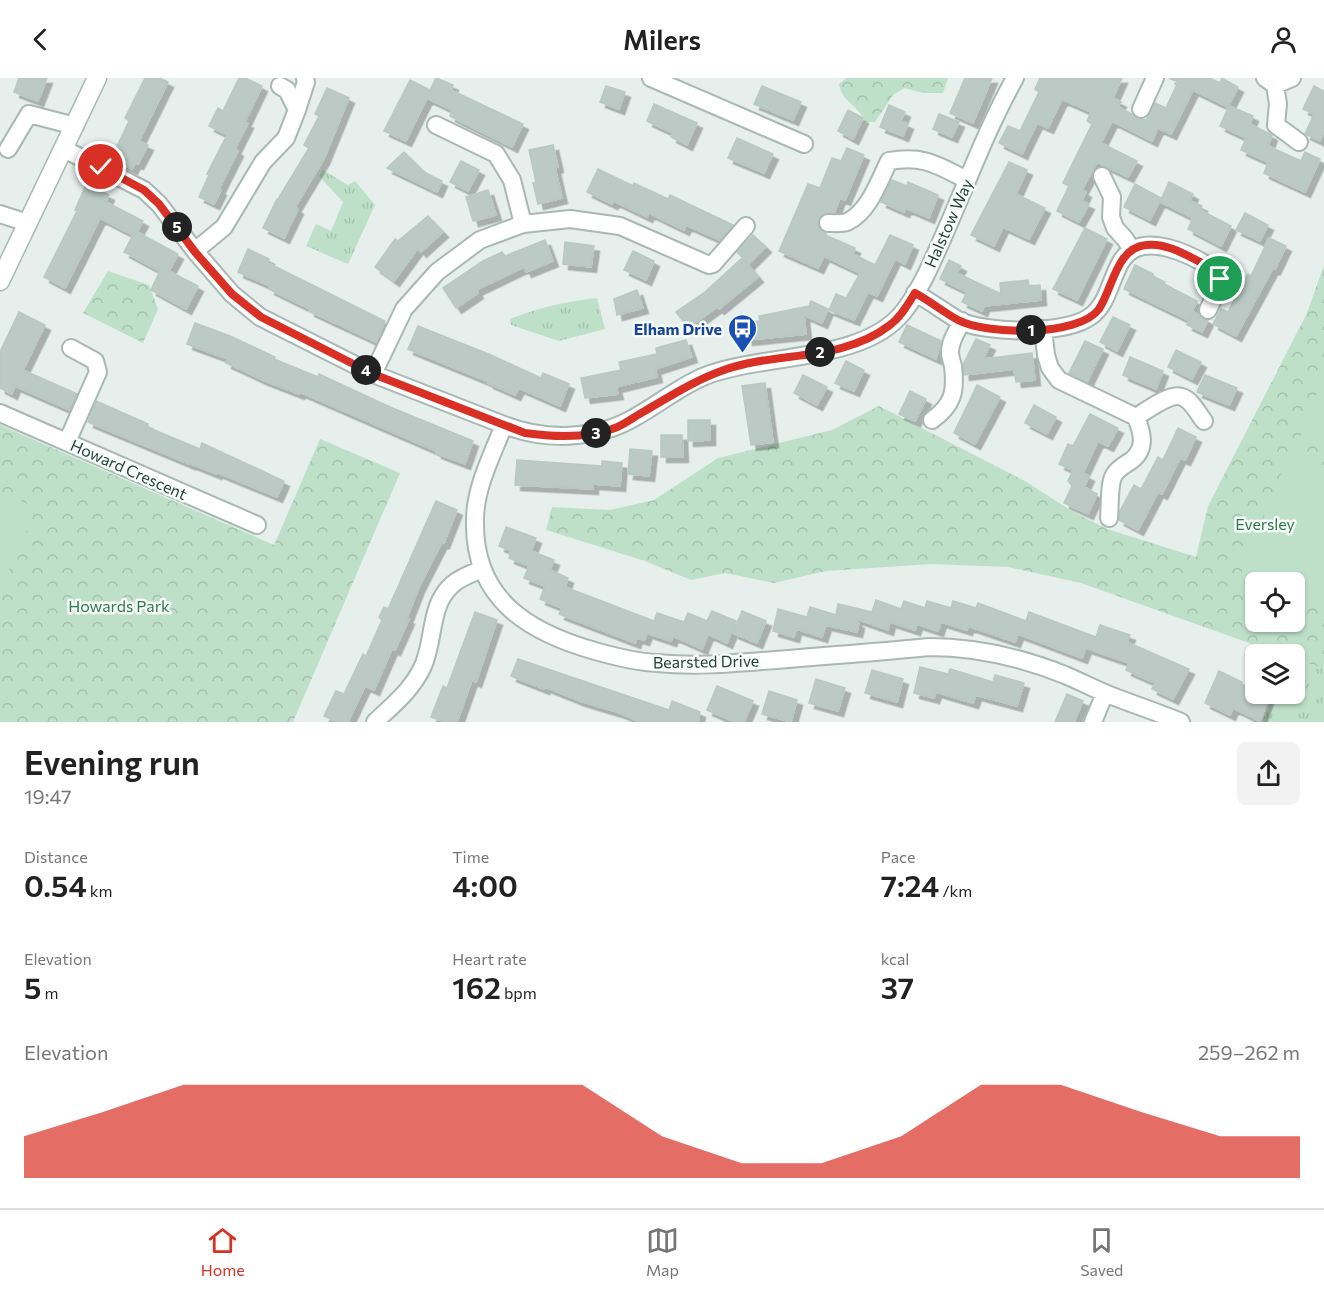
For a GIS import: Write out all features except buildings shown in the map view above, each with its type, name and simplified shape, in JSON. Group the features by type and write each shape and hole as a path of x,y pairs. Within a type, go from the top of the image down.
{"street":[{"path":"0,281 97,78"},
{"path":"195,252 224,227 263,162 286,138 306,82 305,78"},
{"path":"651,78 804,144"},
{"name":"Halstow Way","path":"64,149 144,190 172,220 195,252 232,294 261,317 373,374 525,433 548,436 573,435 615,428 703,377 739,366 847,346 890,325 904,311 915,293 1015,78"},
{"path":"1141,109 1155,78"},
{"path":"1292,78 1270,82 1278,104 1276,125 1299,142"},
{"path":"280,86 287,90 297,110"},
{"path":"8,148 29,114 75,126"},
{"path":"436,125 496,154 512,180 523,224"},
{"path":"828,223 844,223 856,216 870,200 889,161 909,158 929,161 967,180"},
{"path":"1102,176 1112,197 1111,217 1114,228 1132,250"},
{"path":"0,214 28,223"},
{"path":"373,374 404,309 436,272 480,240 523,224 570,219 620,226 709,265 713,264 746,226"},
{"path":"915,293 962,321 1010,331 1067,325 1093,315 1099,308 1122,259 1132,250 1144,245 1157,245 1170,248 1216,271 1220,285 1208,310"},
{"path":"933,420 950,404 954,381 950,351 962,321"},
{"path":"1043,329 1050,368 1059,380 1136,417 1143,440 1140,451 1133,459 1120,467 1112,477 1109,518"},
{"path":"67,442 98,372 95,361 71,348"},
{"path":"1136,417 1174,396 1182,396 1189,401 1204,421"},
{"name":"Howard Crescent","path":"0,413 257,525"},
{"name":"Bearsted Drive","path":"504,425 478,496 474,519 475,539 482,569 496,592 519,618 543,633 621,658 696,665 929,647 956,647 985,651 1015,658 1065,675 1181,722"},
{"path":"375,722 410,689 415,681 431,643 435,612 440,600 454,583 482,569"},
{"path":"1093,722 1105,693"}],"green space":[{"path":"846,78 948,78 943,93 923,93 904,88 893,95 875,122 865,122 859,112 843,96 839,84"},
{"path":"323,170 348,185 355,181 375,205 348,264 306,246 316,224 331,231 343,202 319,176"},
{"name":"Eversley","path":"1324,265 1324,669 1305,662 1305,644 1252,644 1081,583 1008,567 931,564 826,571 774,583 725,573 691,580 645,561 546,530 552,507 610,510 654,500 718,458 832,430 879,406 1025,481 1070,510 1107,529 1196,557 1208,506 1307,313"},
{"path":"108,271 149,285 158,309 143,343 83,313"},
{"path":"597,298 605,329 559,341 511,325 510,319 532,311"},
{"path":"1324,375 1324,448 1300,438"},
{"name":"Howards Park","path":"0,425 274,545 320,439 400,473 293,722 0,722"},
{"name":"Eversley","path":"1289,454 1324,468 1324,610 1305,601 1305,572 1245,572 1245,576 1241,574"},
{"path":"0,492 37,508 6,576 0,574"},
{"path":"1305,662 1324,669 1324,722 1262,722 1269,704 1305,704"}],"place":[{"name":"Elham Drive","path":"743,354"}],"route":[{"path":"101,167 144,190 159,204 195,252 232,294 261,317 373,374 525,433 548,436 573,435 615,428 703,377 730,368 847,346 865,339 890,325 904,311 915,293 959,320 978,326 1010,331 1067,325 1093,315 1099,308 1122,259 1132,250 1144,245 1170,248 1210,267 1216,271 1220,279"}]}
